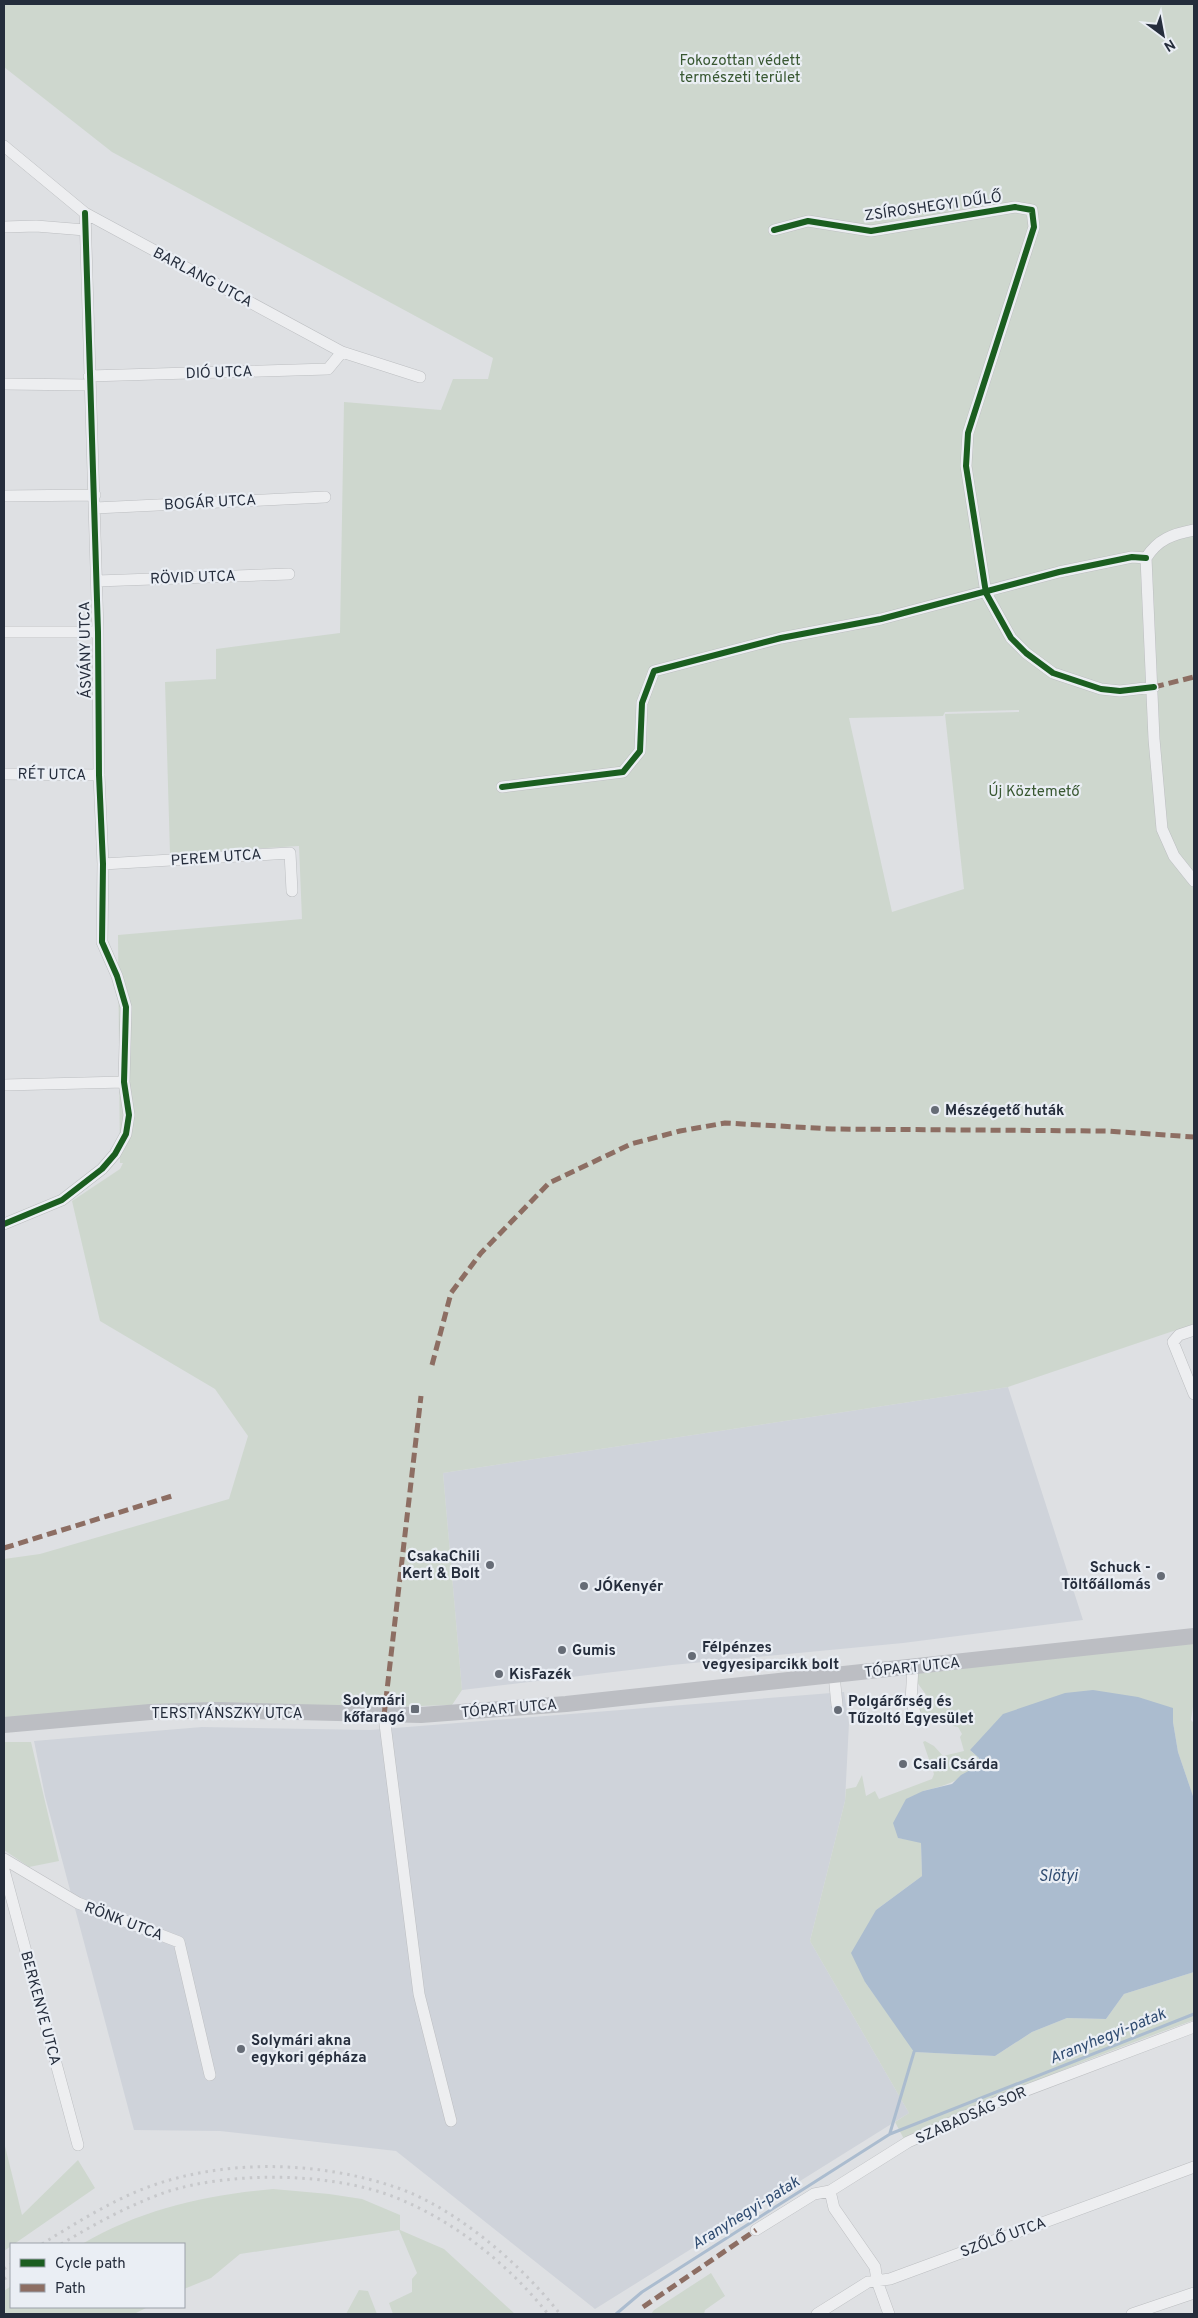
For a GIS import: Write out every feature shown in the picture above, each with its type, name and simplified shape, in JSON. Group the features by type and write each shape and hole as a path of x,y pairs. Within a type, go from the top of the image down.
{"main road":[{"name":"TÓPART UTCA","path":"420,1715 566,1704 1194,1636"},
{"name":"TERSTYÁNSZKY UTCA","path":"4,1725 150,1712 215,1710 384,1716 420,1715"}],"street":[{"name":"BARLANG UTCA","path":"4,146 85,213 342,352 420,376"},
{"name":"ZSÍROSHEGYI DŰLŐ","path":"774,230 808,221 871,231 1015,207 1032,210 1034,228 968,433 966,466 986,593"},
{"name":"ÁSVÁNY UTCA","path":"4,1224 62,1200 102,1170 115,1154 126,1134 128,1115 124,1082 126,1007 102,942 103,864 95,495 89,381 85,213"},
{"path":"4,227 36,226 85,230"},
{"name":"DIÓ UTCA","path":"4,384 328,369 342,352"},
{"path":"4,496 95,495"},
{"name":"BOGÁR UTCA","path":"95,508 325,497"},
{"path":"1194,530 1169,536 1151,550 1146,558 1154,687 1154,739 1162,829 1174,856 1194,880"},
{"path":"502,787 623,772 640,751 642,703 654,671 781,638 881,619 986,593 1059,572 1132,557 1146,558"},
{"name":"RÖVID UTCA","path":"97,581 288,574"},
{"path":"986,593 1011,638 1026,654 1053,673 1101,689 1120,691 1154,687"},
{"path":"4,632 98,632"},
{"name":"RÉT UTCA","path":"4,774 100,775"},
{"name":"PEREM UTCA","path":"103,864 290,853 292,891"},
{"path":"4,1085 124,1082"},
{"path":"1194,1330 1179,1334 1174,1342 1194,1394"},
{"path":"913,1667 911,1701 916,1716"},
{"path":"834,1675 838,1705"},
{"path":"384,1716 419,1994 451,2121"},
{"name":"RÖNK UTCA","path":"4,1859 78,1903 179,1942 210,2075"},
{"name":"BERKENYE UTCA","path":"4,1870 78,2145"},
{"name":"SZABADSÁG SOR","path":"758,2228 814,2194 830,2191 908,2142 1006,2098 1194,2028"},
{"name":"SZŐLŐ UTCA","path":"817,2314 868,2282 890,2279 1194,2167"},
{"path":"830,2191 834,2208 875,2267 877,2281 888,2314"},
{"path":"1132,2314 1194,2293"}],"shaded area":[{"path":"1008,1387 1083,1620 903,1643 672,1665 462,1690 443,1473"},
{"path":"844,1692 849,1723 845,1801 810,1941 909,2113 595,2309 396,2151 220,2131 134,2130 45,1796 34,1741 202,1727 370,1730"}],"green space":[{"path":"4,4 1194,4 1194,1324 1008,1387 443,1473 462,1690 452,1705 4,1719 4,1559 40,1554 229,1499 248,1436 215,1389 100,1321 72,1201 120,1169 123,1163 120,1163 118,935 302,919 299,846 170,854 165,682 216,679 216,649 340,633 344,402 441,410 453,379 488,379 493,358 112,152 4,67","holes":["1019,710 1019,712 945,714 964,889 892,912 849,718 943,716 945,712"]},
{"path":"1194,1642 1194,1700 1191,1720 1194,1723 1194,1799 1178,1752 1173,1722 970,1750 979,1758 974,1766 969,1772 955,1781 923,1791 898,1838 921,1842 922,1876 876,1910 865,1982 915,2052 995,2056 1032,2032 1067,2018 1106,2019 1124,1994 1194,1972 1194,2020 1048,2076 904,2139 895,2122 909,2113 810,1941 845,1801 846,1789 856,1787 862,1775 866,1796 875,1791 879,1799 932,1779 934,1774 923,1742 925,1741 934,1746 943,1756 964,1751 960,1737 962,1734 958,1727 953,1726 949,1717 925,1721 910,1703 927,1696 916,1681 918,1672"},
{"path":"4,1742 31,1742 59,1861 29,1867 4,1850"},
{"path":"4,2142 22,2215 78,2160 95,2188 16,2243 10,2243 10,2247 4,2251"},
{"path":"273,2189 329,2194 362,2199 400,2215 400,2230 444,2249 515,2314 393,2314 389,2303 412,2292 412,2279 417,2273 399,2230 240,2254 211,2278 185,2289 185,2243 84,2243 127,2221 151,2213 198,2200"},
{"path":"711,2273 725,2296 705,2310 704,2314 651,2314 654,2310"},
{"path":"10,2287 10,2308 146,2308 134,2314 4,2314 4,2291"},
{"path":"359,2290 368,2291 377,2314 346,2314"}],"water":[{"name":"Slötyi","path":"1093,1690 1138,1697 1173,1708 1173,1722 1178,1752 1194,1799 1194,1972 1124,1994 1106,2019 1067,2018 1032,2032 995,2056 914,2052 865,1982 851,1953 876,1910 922,1876 921,1843 898,1838 893,1823 906,1799 923,1791 952,1784 961,1775 974,1768 979,1758 970,1750 1003,1714 1065,1693"}],"waterway":[{"name":"Aranyhegyi-patak","path":"616,2314 642,2292 890,2134 1194,2014"},
{"name":"Aranyhegyi-patak","path":"890,2133 914,2052"}],"railway":[{"path":"44,2243 97,2211 131,2194 162,2182 195,2174 229,2169 263,2167 298,2168 332,2172 366,2178 398,2188 420,2197 443,2210 487,2240 508,2258 545,2295 560,2314"},
{"path":"63,2243 125,2209 166,2192 192,2185 221,2180 282,2177 343,2183 371,2189 397,2198 440,2219 499,2262 548,2314"},
{"path":"4,2269 10,2265"},
{"path":"4,2279 10,2276"}],"marked path":[{"path":"1154,687 1194,677"},
{"path":"432,1365 451,1293 481,1253 549,1183 631,1144 680,1131 725,1123 832,1129 1107,1131 1194,1137"},
{"path":"384,1716 421,1396"},
{"path":"4,1548 172,1496"},
{"path":"643,2307 756,2230"}],"cycle path":[{"path":"774,230 808,221 871,231 1015,207 1032,210 1034,227 968,433 966,466 986,593 1011,638 1026,653 1053,673 1101,689 1120,691 1154,687"},
{"path":"4,1224 62,1200 102,1169 115,1154 126,1134 129,1115 124,1082 126,1007 117,976 102,942 103,864 99,775 98,632 85,213"},
{"path":"502,787 623,772 640,751 642,703 654,671 781,638 881,619 1059,572 1132,557 1146,558"}],"place":[{"name":"Mészégető huták","path":"935,1110"},
{"name":"CsakaChili Kert & Bolt","path":"490,1565"},
{"name":"Schuck - Töltőállomás","path":"1161,1576"},
{"name":"JÓKenyér","path":"584,1586"},
{"name":"Gumis","path":"562,1650"},
{"name":"Félpénzes vegyesiparcikk bolt","path":"692,1656"},
{"name":"KisFazék","path":"499,1674"},
{"name":"Solymári kőfaragó","path":"415,1709"},
{"name":"Polgárőrség és Tűzoltó Egyesület","path":"838,1710"},
{"name":"Csali Csárda","path":"903,1764"},
{"name":"Solymári akna egykori gépháza","path":"241,2049"}],"park label":[{"name":"Fokozottan védett természeti terület","path":"740,68"},
{"name":"Új Köztemető","path":"1034,791"}]}
